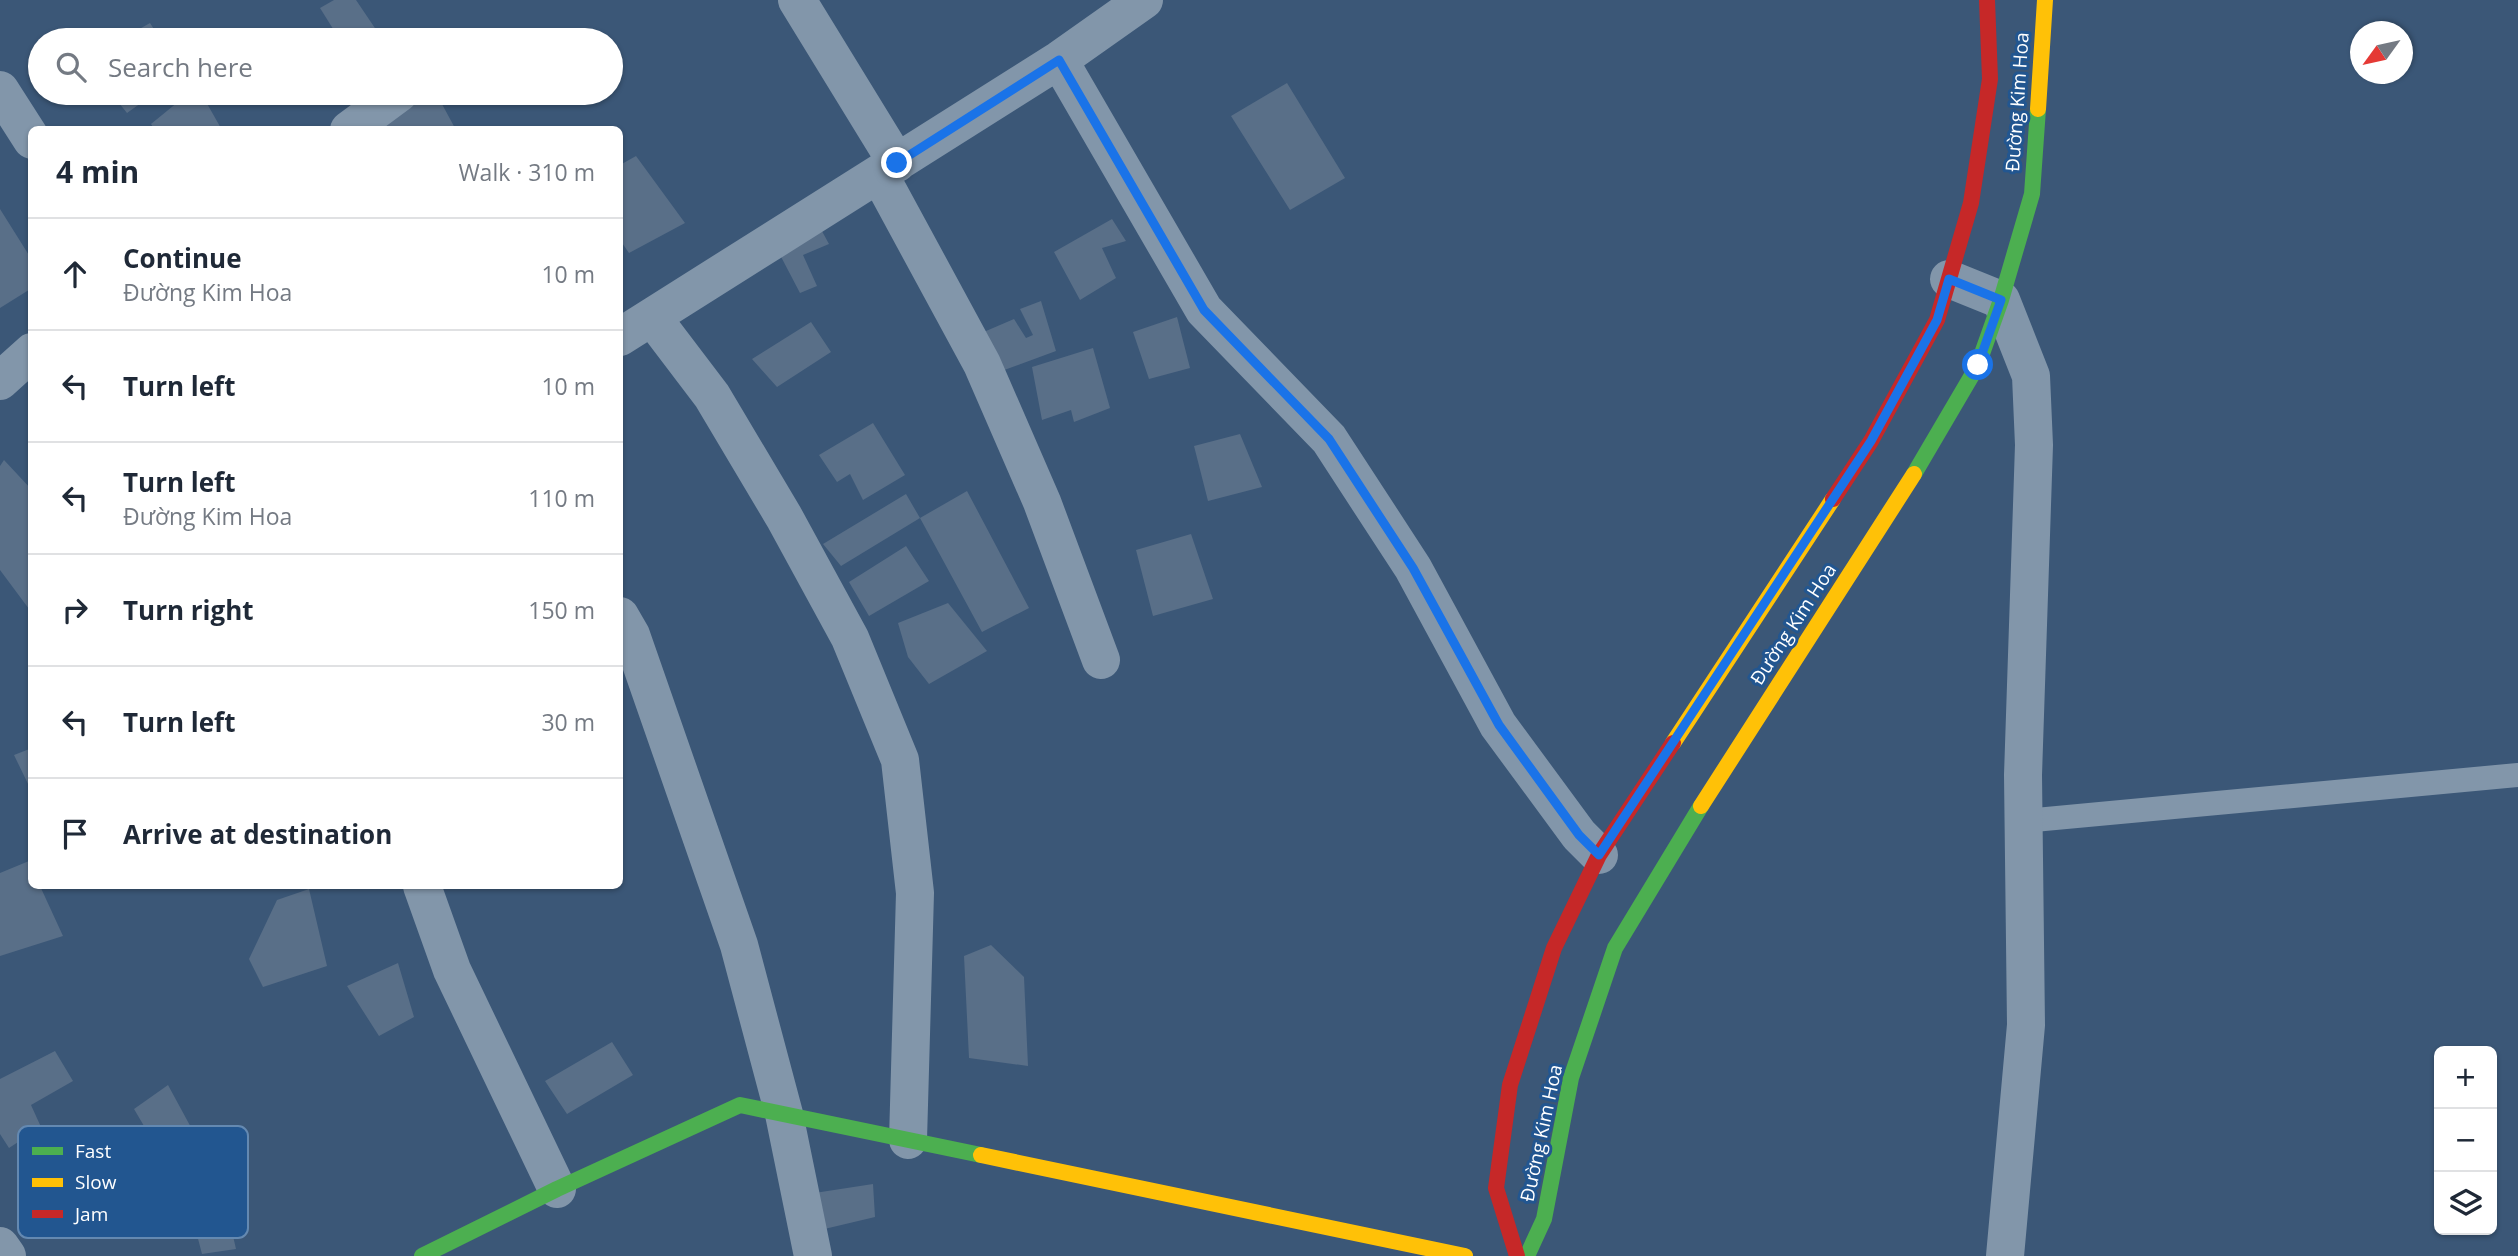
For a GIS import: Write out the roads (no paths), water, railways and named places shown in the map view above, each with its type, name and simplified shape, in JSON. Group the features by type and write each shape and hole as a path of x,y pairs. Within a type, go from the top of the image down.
{"street":[{"path":"797,0 888,168 982,364 1042,502 1101,660"},
{"path":"623,335 1059,60 1144,0"},
{"name":"Đường Kim Hoa","path":"1517,1256 1496,1188 1510,1085 1554,948 1599,855 1871,441 1937,320 1971,203 1990,79 1987,0"},
{"name":"Đường Kim Hoa","path":"1527,1256 1544,1219 1571,1078 1615,948 1655,877 1912,478 1978,365 2001,300 2032,194 2045,0"},
{"path":"1059,60 1204,310 1329,439 1413,568 1499,725 1579,835 1599,855"},
{"path":"0,90 28,134"},
{"path":"354,126 383,105"},
{"path":"1949,279 2001,300 2031,376 2035,445 2023,748 2026,1025 2005,1256"},
{"path":"652,317 712,396 784,517 850,638 900,761 915,893 908,1140"},
{"path":"0,381 28,356"},
{"path":"623,621 631,635 739,945 784,1114 813,1256"},
{"path":"423,889 452,970 557,1189"},
{"path":"422,1256 557,1189 740,1105 1465,1256"},
{"path":"0,1245 7,1256"}],"lane":[{"path":"2024,821 2518,775"}]}
